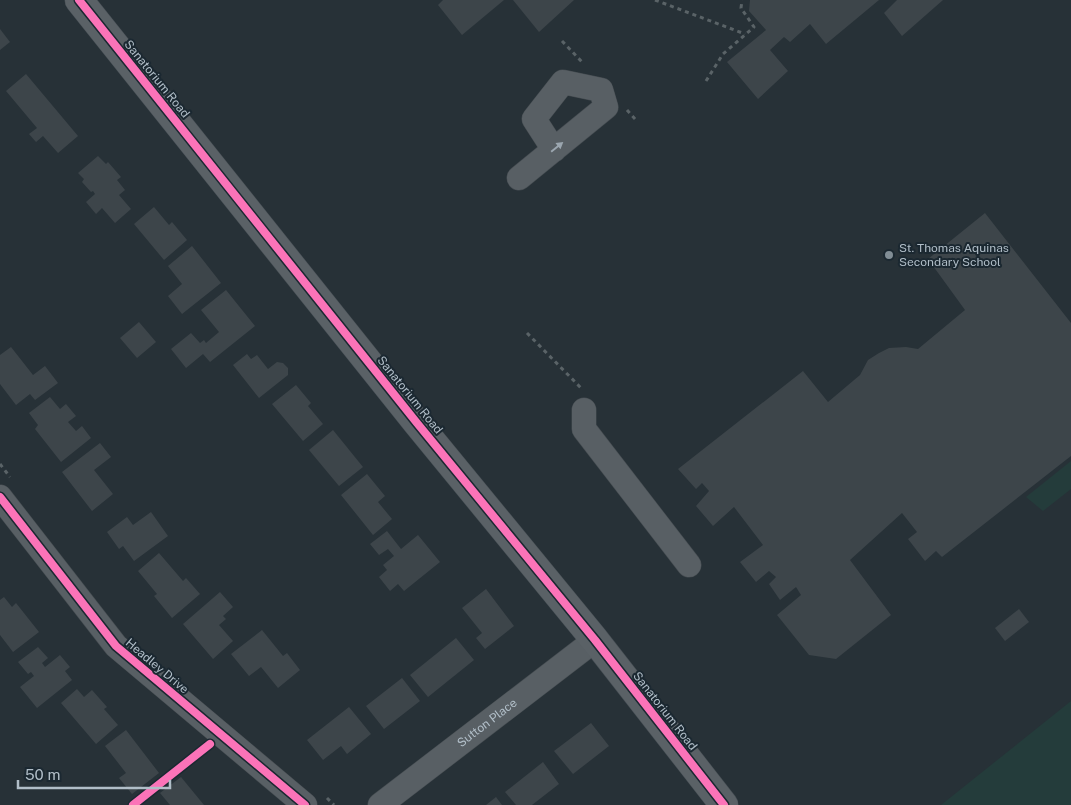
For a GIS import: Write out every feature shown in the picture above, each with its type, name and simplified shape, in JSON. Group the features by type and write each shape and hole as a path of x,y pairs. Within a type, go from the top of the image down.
{"main road":[{"name":"Sanatorium Road","path":"79,0 594,640 724,805"}],"street":[{"path":"519,178 554,150"},
{"path":"586,403 584,429 689,565"},
{"name":"Headley Drive","path":"6,488 116,646 313,799"},
{"name":"Sutton Place","path":"380,805 594,640"}],"path":[{"path":"655,0 745,34"},
{"path":"706,81 723,54 754,27 741,8 742,0"},
{"path":"527,332 586,403"},
{"path":"0,464 6,488"},
{"path":"313,799 334,805"}],"green space":[{"path":"1071,461 1071,489 1043,511 1026,497"},
{"path":"1071,701 1071,805 941,805"}],"building":[{"path":"443,0 504,0 462,35 438,5"},
{"path":"513,0 574,0 539,32"},
{"path":"750,0 879,0 826,44 810,24 790,42 784,37 770,50 788,71 758,99 727,62 766,30 749,11"},
{"path":"897,0 943,0 902,36 884,13"},
{"path":"0,29 10,42 0,50"},
{"path":"26,74 78,136 58,153 43,136 36,142 29,134 37,128 6,91"},
{"path":"98,156 106,164 108,162 121,177 117,180 125,190 119,195 131,209 115,223 102,208 96,214 86,202 95,194 82,182 84,179 78,173"},
{"path":"154,207 169,225 172,222 187,240 164,260 134,224"},
{"path":"985,213 1071,323 1071,456 942,557 936,551 925,561 908,539 917,532 902,513 850,560 891,615 836,659 809,655 777,615 801,595 796,587 780,600 769,584 776,577 769,571 756,582 740,562 763,545 734,507 713,526 696,506 709,491 702,483 696,489 678,469 803,371 828,402 860,375 868,360 889,348 906,347 918,349 965,310 928,259"},
{"path":"192,246 221,283 182,314 168,296 182,284 168,266"},
{"path":"226,290 255,326 210,362 203,354 186,368 171,349 191,333 200,343 204,340 206,343 219,332 201,310"},
{"path":"139,322 156,342 137,358 120,338"},
{"path":"11,347 33,375 45,366 58,383 35,400 30,394 16,405 0,384 0,355"},
{"path":"247,354 251,359 257,355 268,369 277,362 283,363 288,368 288,375 259,398 233,365"},
{"path":"296,385 311,403 308,406 323,424 303,441 272,404"},
{"path":"50,397 60,409 66,404 76,416 68,422 76,431 82,426 91,438 61,462 35,429 38,425 29,413"},
{"path":"333,430 363,467 339,486 309,450"},
{"path":"100,443 111,457 94,470 113,494 92,511 62,472"},
{"path":"367,474 385,496 378,502 392,519 373,535 341,495"},
{"path":"151,512 168,536 134,561 123,546 119,549 107,532 127,517 133,525"},
{"path":"387,531 401,549 418,535 440,562 404,591 398,584 390,591 379,577 387,570 383,565 394,556 388,549 379,555 370,544"},
{"path":"159,553 183,581 186,578 200,594 172,618 154,596 157,594 138,571"},
{"path":"486,589 514,626 485,649 476,638 482,633 462,608"},
{"path":"220,592 233,607 223,616 226,619 219,625 233,641 213,659 183,624"},
{"path":"4,597 12,607 16,603 39,632 13,652 0,635 0,600"},
{"path":"1019,609 1029,622 1005,641 995,628"},
{"path":"262,630 283,656 287,653 300,670 278,688 261,667 249,676 231,654"},
{"path":"456,638 474,660 428,697 410,675"},
{"path":"38,647 48,658 42,663 45,667 60,655 70,667 65,671 72,680 37,708 20,687 34,676 31,672 28,674 18,662"},
{"path":"402,678 420,701 384,729 366,706"},
{"path":"77,689 84,697 92,690 107,707 104,709 118,725 96,744 61,703"},
{"path":"349,707 371,734 347,754 341,746 323,760 307,740"},
{"path":"591,723 609,746 573,774 554,751"},
{"path":"126,730 159,773 132,794 119,778 126,773 105,746"},
{"path":"543,762 559,784 532,805 516,805 505,792"},
{"path":"181,777 204,805 170,805 160,793"},
{"path":"496,797 502,805 486,805"}],"cycle path":[{"path":"79,0 417,423 595,640 724,805"},
{"path":"0,497 116,646 305,805"},
{"path":"133,805 210,744"}],"place":[{"name":"St. Thomas Aquinas Secondary School","path":"889,255"}]}
